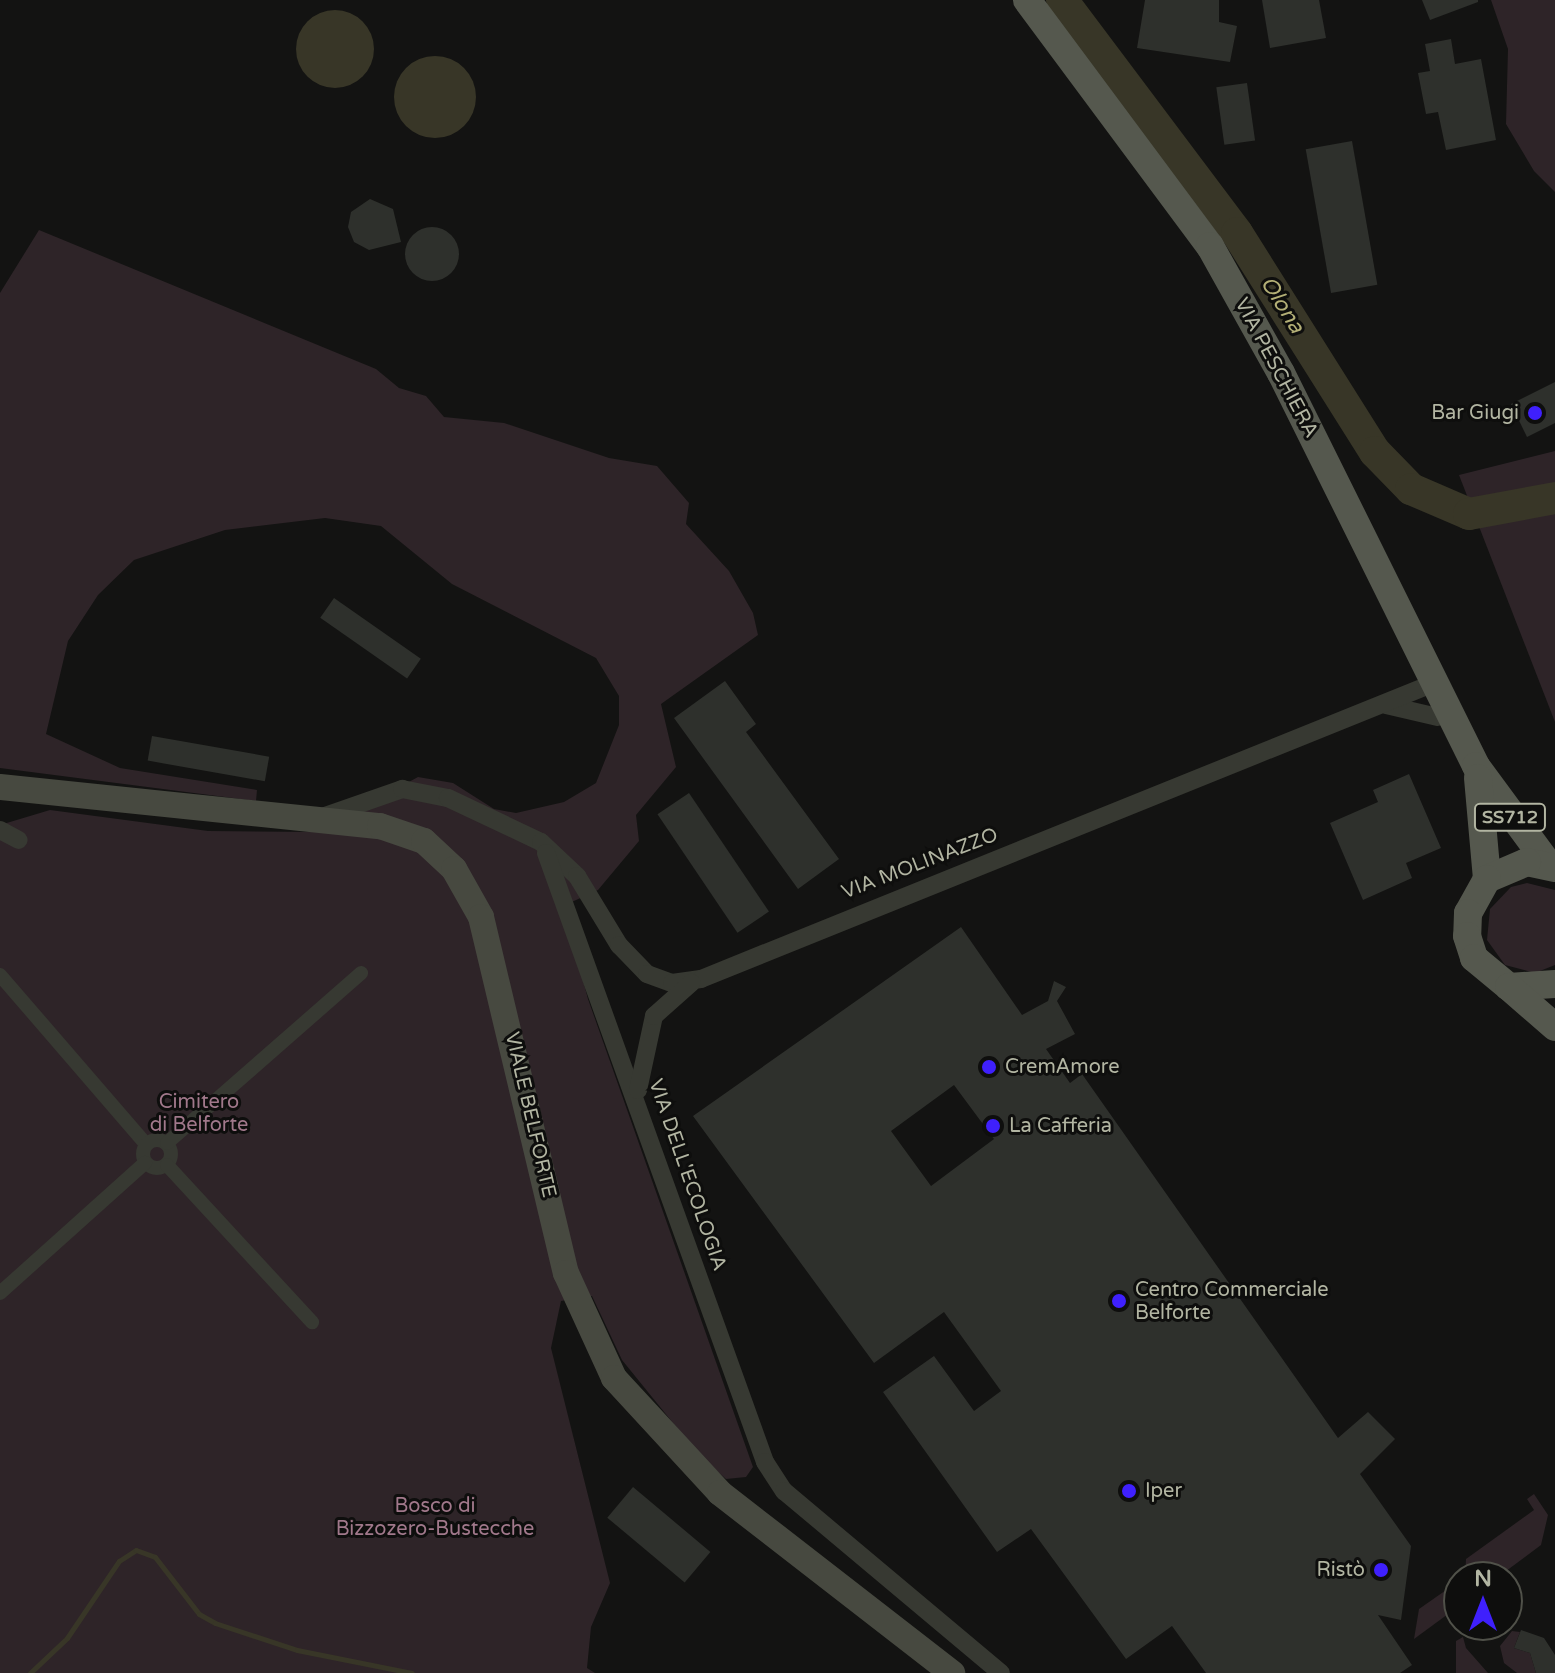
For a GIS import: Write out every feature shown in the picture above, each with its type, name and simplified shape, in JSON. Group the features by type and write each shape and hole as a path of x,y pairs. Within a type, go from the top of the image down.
{"main road":[{"name":"VIA PESCHIERA","path":"1027,0 1210,246 1281,373 1476,766 1552,867"},
{"name":"VIA PESCHIERA","path":"1476,766 1487,879 1527,862 1552,867"},
{"name":"VIALE BELFORTE","path":"0,787 380,826 424,841 468,890 495,961 566,1273 614,1378 720,1493 952,1673"},
{"path":"1487,879 1468,913 1467,936 1474,958 1555,1027"},
{"path":"1509,987 1555,984"}],"street":[{"name":"VIA MOLINAZZO","path":"541,842 577,876 619,945 647,974 672,983 701,979 1434,683"},
{"name":"VIA MOLINAZZO","path":"1368,709 1391,704 1438,717"},
{"path":"306,819 338,815 402,789 422,790 541,842"},
{"path":"0,830 19,840"},
{"name":"VIA DELL'ECOLOGIA","path":"541,842 638,1097 765,1462 784,1491 1001,1673"},
{"path":"146,1144 167,1143 361,973"},
{"path":"0,975 146,1144 145,1163 0,1293"},
{"path":"638,1097 654,1016 669,998 701,979"},
{"path":"145,1163 156,1169 167,1165 172,1155 167,1143"},
{"path":"167,1165 312,1322"}],"green space":[{"path":"1491,0 1555,0 1555,192 1534,171 1506,124 1508,49"},
{"path":"39,230 376,369 399,388 426,396 444,417 504,423 609,458 657,466 689,503 686,524 729,571 753,613 758,635 661,704 676,767 636,815 639,841 598,890 563,906 588,999 753,1467 746,1477 726,1479 699,1455 622,1360 592,1296 561,1301 551,1348 610,1583 591,1627 587,1668 595,1673 0,1673 0,825 50,810 208,831 317,832 418,777 453,783 494,809 516,813 564,802 596,783 619,725 619,696 596,658 452,584 381,526 325,518 225,530 134,560 98,595 68,641 46,734 120,768 257,790 256,801 0,768 0,293"},
{"path":"1555,451 1555,722 1459,475"},
{"path":"1527,883 1555,890 1555,965 1535,973 1505,965 1487,940 1490,909 1511,887"},
{"path":"1534,1494 1548,1515 1541,1545 1520,1561 1466,1561 1534,1510 1527,1499"},
{"path":"1443,1592 1443,1618 1414,1639 1419,1609"},
{"path":"1456,1641 1464,1641 1466,1648 1488,1673 1456,1673"},
{"path":"1504,1641 1517,1641 1514,1648 1530,1653 1536,1673 1517,1673 1504,1663 1500,1646"}],"shaded area":[{"path":"327,10 343,10 357,16 368,27 374,49 368,71 357,82 343,88 327,88 313,82 302,71 296,57 296,41 302,27 313,16"},
{"path":"435,56 451,59 464,68 473,81 476,97 473,113 464,126 451,135 435,138 419,135 406,126 397,113 394,97 397,81 406,68 419,59"}],"building":[{"path":"1145,0 1219,0 1219,22 1237,26 1230,62 1137,48"},
{"path":"1262,0 1319,0 1326,38 1270,48"},
{"path":"1422,0 1478,0 1478,2 1430,20"},
{"path":"1451,39 1455,64 1481,59 1496,140 1446,150 1438,112 1426,114 1418,73 1430,71 1425,44"},
{"path":"1247,83 1255,140 1224,145 1216,87"},
{"path":"1352,141 1377,285 1331,293 1306,149"},
{"path":"370,199 393,209 401,242 369,250 354,242 348,227 351,212"},
{"path":"432,227 451,235 459,254 451,273 432,281 413,273 405,254 413,235"},
{"name":"Bar Giugi","path":"1555,382 1555,423 1527,437 1511,404"},
{"path":"334,598 421,659 407,678 320,618"},
{"path":"725,681 756,724 746,732 839,859 798,889 674,718"},
{"path":"152,736 269,757 265,781 148,761"},
{"path":"1409,774 1441,848 1406,863 1412,878 1363,900 1330,823 1378,802 1373,790"},
{"path":"689,793 769,912 737,933 657,814"},
{"name":"Centro Commerciale Belforte","path":"961,927 1022,1015 1048,1001 1054,981 1066,987 1057,1001 1075,1034 1046,1049 1070,1083 1082,1074 1338,1438 1368,1412 1395,1439 1360,1474 1411,1546 1401,1620 1378,1615 1412,1665 1400,1673 1206,1673 1172,1626 1126,1659 1031,1529 997,1552 883,1392 934,1356 974,1411 1001,1391 944,1312 874,1363 693,1116","holes":["954,1085 994,1139 931,1186 891,1131"]},
{"path":"633,1487 710,1552 685,1583 607,1518"},
{"path":"1523,1631 1544,1638 1555,1655 1555,1673 1536,1673 1530,1653 1514,1648 1517,1641 1523,1641"}],"waterway":[{"name":"Olona","path":"1062,0 1237,233 1375,452 1411,489 1469,514 1555,498"},
{"path":"30,1673 67,1638 119,1561 136,1550 155,1557 199,1614 215,1623 297,1650 412,1673"}],"place":[{"name":"Bar Giugi","path":"1535,413"},
{"name":"CremAmore","path":"989,1067"},
{"name":"La Cafferia","path":"993,1126"},
{"name":"Centro Commerciale Belforte","path":"1119,1301"},
{"name":"Iper","path":"1129,1491"},
{"name":"Ristò","path":"1381,1570"}],"park label":[{"name":"Cimitero di Belforte","path":"199,1114"},
{"name":"Bosco di Bizzozero-Bustecche","path":"435,1518"}]}
